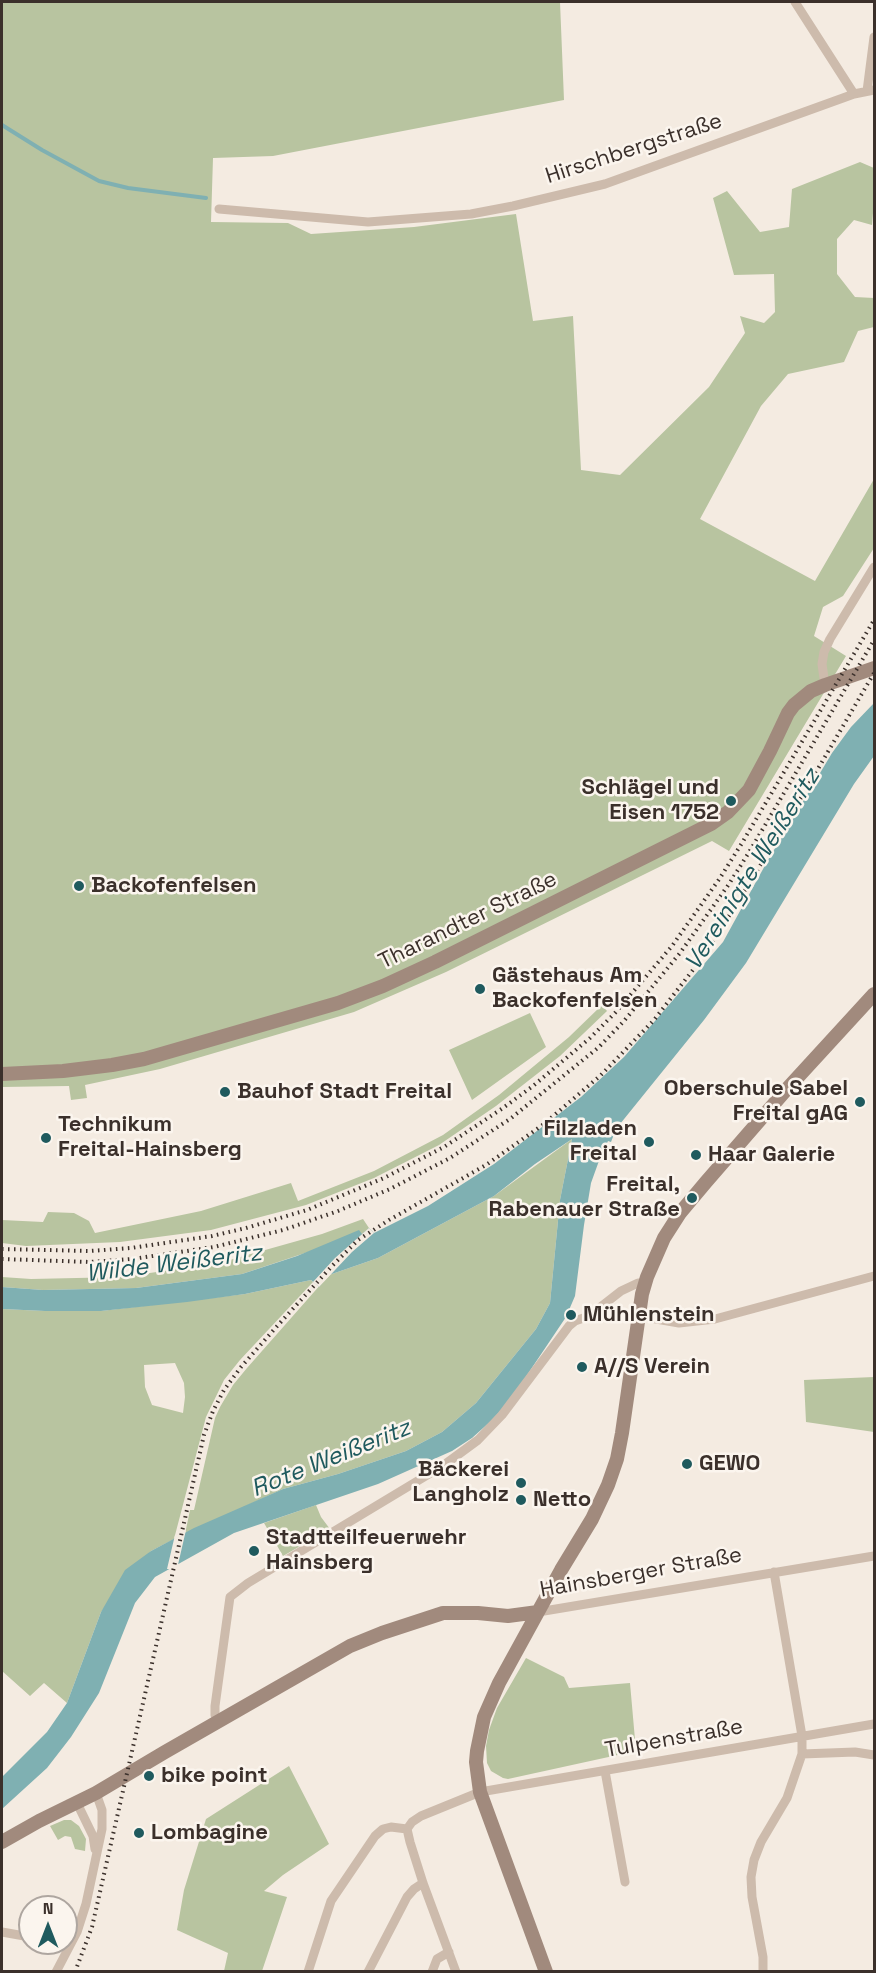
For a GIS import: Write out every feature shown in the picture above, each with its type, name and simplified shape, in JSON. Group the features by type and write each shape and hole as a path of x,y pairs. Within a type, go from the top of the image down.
{"main road":[{"name":"Tharandter Straße","path":"2,1074 63,1071 144,1059 338,1003 383,986 435,962 711,824 728,812 749,790 788,712 794,705 811,691 874,668"},
{"path":"546,1971 480,1792 476,1762 478,1738 484,1717 499,1683 592,1519 608,1485 617,1459 645,1282 664,1238 692,1198 874,994"},
{"name":"Hainsberger Straße","path":"96,1793 350,1646 443,1613 508,1616 538,1612"},
{"path":"2,1842 96,1793"}],"street":[{"path":"795,2 854,93"},
{"path":"871,91 874,37"},
{"name":"Hirschbergstraße","path":"219,209 368,222 471,214 605,184 854,93 871,91"},
{"path":"825,685 822,664 824,652 874,567"},
{"path":"639,1316 679,1323 715,1319 874,1276"},
{"path":"218,1722 215,1706 231,1597 248,1583 444,1465 478,1440 516,1398 569,1326 589,1316 621,1291 645,1282"},
{"name":"Hainsberger Straße","path":"538,1612 874,1556"},
{"path":"763,1971 763,1957 752,1897 753,1860 787,1798 802,1754 802,1736 774,1572"},
{"name":"Tulpenstraße","path":"407,1829 420,1816 480,1792 874,1724"},
{"path":"802,1754 855,1752 874,1755"},
{"path":"605,1771 625,1882"},
{"path":"78,1929 86,1904 102,1829 102,1810 96,1793"},
{"path":"77,1803 93,1836 96,1854"},
{"path":"308,1971 331,1901 375,1836 383,1829 391,1827 407,1829 423,1883 456,1971"},
{"path":"368,1971 407,1897 423,1883"},
{"path":"2,1932 18,1935"},
{"path":"432,1971 437,1959 449,1952"},
{"path":"56,1971 66,1955"}],"green space":[{"path":"2,2 560,2 564,100 273,156 213,158 211,222 288,223 311,234 414,227 516,214 533,321 573,316 581,470 620,475 709,387 745,333 740,316 764,323 775,312 774,274 734,275 713,198 727,191 760,232 789,227 792,189 860,162 874,168 872,225 854,220 837,239 837,274 855,297 874,298 874,327 858,331 844,362 788,374 761,406 700,519 815,581 874,479 874,548 843,596 823,607 814,636 846,656 729,851 712,841 446,972 354,1012 160,1069 85,1085 87,1098 71,1100 69,1086 2,1087"},
{"path":"602,1005 607,1011 560,1056 496,1106 439,1145 374,1178 306,1205 211,1230 120,1242 26,1246 2,1243 2,1220 43,1222 48,1212 74,1213 89,1221 95,1233 201,1211 291,1183 298,1201 374,1171 443,1135 499,1095 569,1037"},
{"path":"530,1013 546,1047 472,1100 449,1050"},
{"path":"572,1139 560,1200 550,1303 536,1329 476,1403 442,1432 406,1451 338,1474 283,1489 185,1534 190,1510 194,1510 215,1418 220,1407 233,1385 247,1368 329,1275 378,1258 494,1196"},
{"path":"363,1219 369,1228 362,1234 242,1274 136,1288 43,1290 2,1287 2,1277 31,1279 122,1277 219,1263 322,1234"},
{"path":"311,1280 313,1282 224,1380 206,1417 174,1539 151,1551 101,1612 67,1703 44,1683 30,1696 2,1671 2,1309 101,1311 245,1294","holes":["175,1363 184,1383 183,1413 152,1405 145,1387 144,1365"]},
{"path":"874,1377 874,1432 806,1422 804,1380"},
{"path":"316,1505 330,1529 283,1556 264,1523"},
{"path":"526,1658 564,1677 569,1688 630,1683 636,1751 508,1779 491,1771 487,1763 486,1746 489,1730 497,1708"},
{"path":"289,1766 329,1844 283,1875 264,1891 287,1897 262,1971 224,1971 228,1953 177,1930 184,1890 206,1819"},
{"path":"64,1820 71,1820 79,1826 86,1839 85,1851 75,1849 71,1837 65,1836 58,1840 50,1826"}],"water":[{"path":"874,703 874,756 854,784 746,963 704,1020 616,1129 611,1142 608,1141 591,1183 575,1296 566,1317 511,1399 472,1438 452,1451 378,1484 234,1533 155,1577 135,1603 99,1693 71,1737 47,1768 2,1809 2,1777 47,1732 67,1703 101,1612 125,1570 151,1551 194,1528 283,1489 338,1474 406,1451 442,1432 476,1403 536,1329 550,1303 560,1200 572,1139 494,1196 378,1258 329,1275 319,1287 311,1280 245,1294 187,1302 101,1311 45,1311 2,1309 2,1287 43,1290 136,1288 242,1274 297,1256 359,1230 362,1234 369,1228 374,1233 428,1206 494,1164 581,1097 624,1057 723,942 768,860 832,753 851,727"}],"pier":[{"path":"369,1228 374,1233 352,1252 319,1287 313,1282 335,1258"},
{"path":"186,1530 177,1569 167,1569 175,1535"}],"waterway":[{"path":"2,125 99,181 128,188 206,198"}],"railway":[{"path":"2,1249 90,1251 131,1248 212,1236 246,1228 307,1210 384,1178 444,1147 503,1108 590,1038 615,1013 672,946 742,843 874,620"},
{"path":"2,1259 90,1262 132,1259 214,1247 283,1230 338,1211 390,1189 450,1158 510,1119 599,1047 624,1021 680,953 751,849 874,640"},
{"path":"75,1972 92,1927 204,1435 224,1390 279,1324 358,1240 486,1165 544,1124 601,1075 654,1020 703,957 781,832 874,673"}],"place":[{"name":"Schlägel und Eisen 1752","path":"731,801"},
{"name":"Backofenfelsen","path":"79,886"},
{"name":"Gästehaus Am Backofenfelsen","path":"480,989"},
{"name":"Bauhof Stadt Freital","path":"225,1092"},
{"name":"Oberschule Sabel Freital gAG","path":"860,1102"},
{"name":"Technikum Freital-Hainsberg","path":"46,1138"},
{"name":"Filzladen Freital","path":"649,1142"},
{"name":"Haar Galerie","path":"696,1155"},
{"name":"Freital, Rabenauer Straße","path":"692,1198"},
{"name":"Mühlenstein","path":"571,1315"},
{"name":"A//S Verein","path":"582,1367"},
{"name":"GEWO","path":"687,1464"},
{"name":"Bäckerei Langholz","path":"521,1483"},
{"name":"Netto","path":"521,1500"},
{"name":"Stadtteilfeuerwehr Hainsberg","path":"254,1551"},
{"name":"bike point","path":"149,1776"},
{"name":"Lombagine","path":"139,1833"}],"water label":[{"name":"Vereinigte Weißeritz","path":"753,870"},
{"name":"Wilde Weißeritz","path":"174,1264"},
{"name":"Rote Weißeritz","path":"331,1459"}]}
